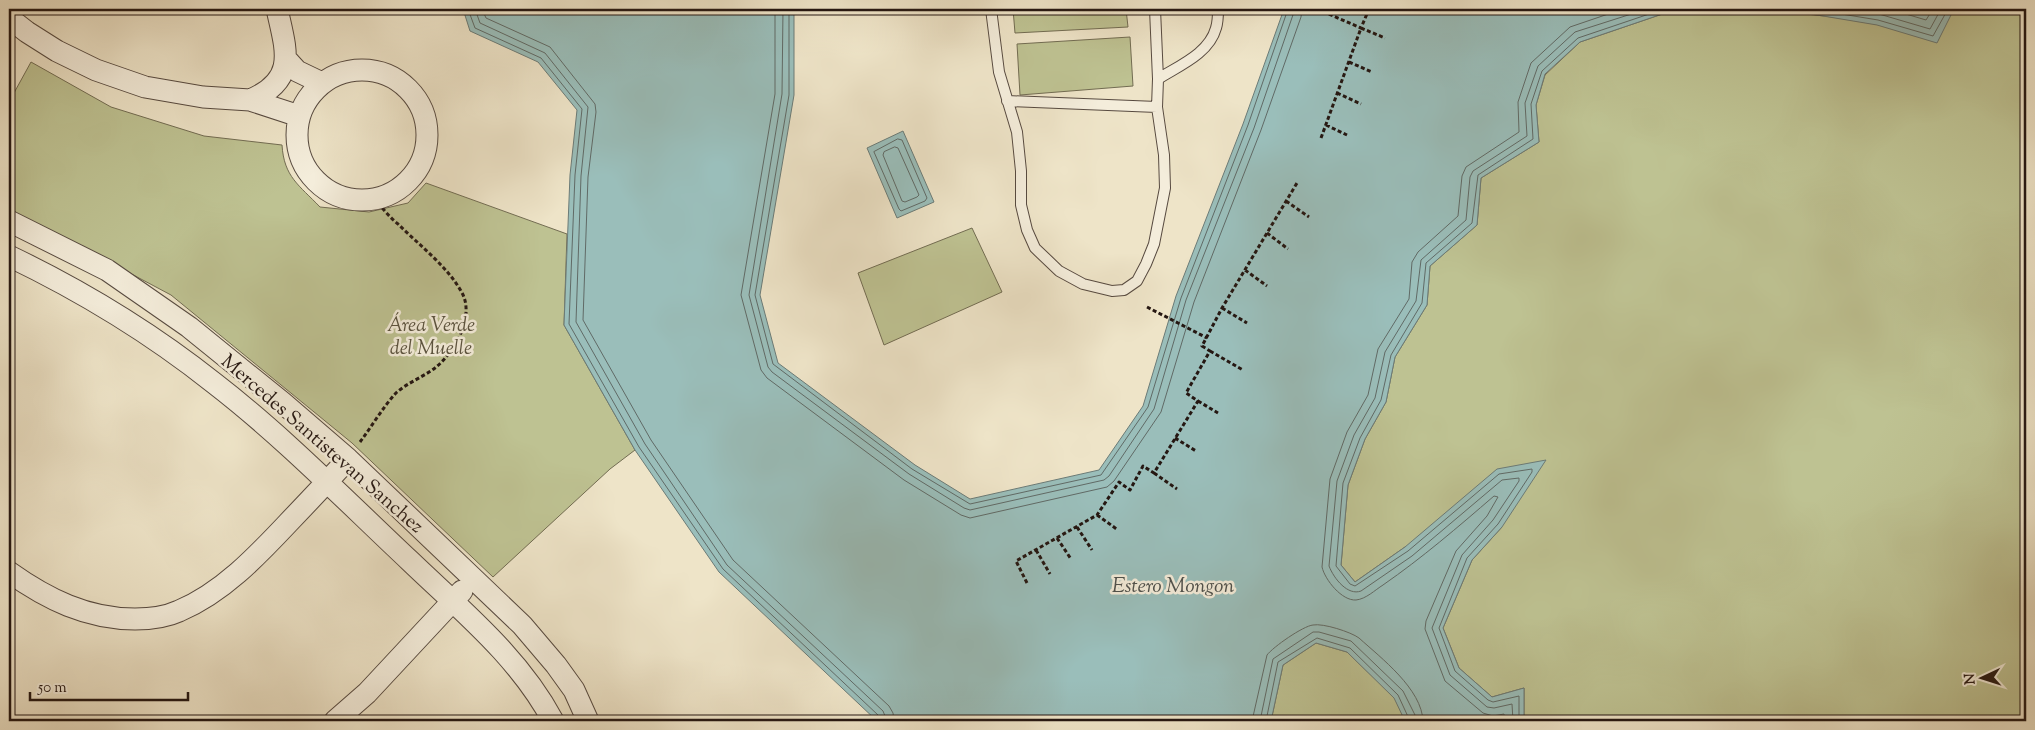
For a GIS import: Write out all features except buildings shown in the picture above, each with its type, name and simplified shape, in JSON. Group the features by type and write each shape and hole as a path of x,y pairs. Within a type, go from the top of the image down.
{"street":[{"path":"250,100 264,94 275,85 283,72 287,60 277,9"},
{"path":"9,18 26,32 57,51 96,70 144,87 203,97 250,100 300,116"},
{"path":"287,60 297,70 322,83"},
{"path":"362,69 382,73 401,82 416,98 425,118 427,139 422,160 411,178 394,192 374,199 352,199 331,192 313,179 302,160 296,138 300,116 308,98 322,83 340,73 362,69"},
{"name":"Mercedes Santistevan Sanchez","path":"9,221 107,270 189,327 283,403 348,459 522,625 556,665 574,690 588,721"},
{"name":"Mercedes Santistevan Sanchez","path":"9,256 50,275 92,299 169,349 244,408 327,482 488,634 530,683 553,721"},
{"path":"9,572 37,591 69,607 91,614 120,619 149,618 179,612 230,579 259,553 348,459"},
{"path":"335,721 367,693 473,578"}],"lane":[{"path":"991,9 999,72 1017,132 1021,171 1021,205 1027,230 1035,248 1059,271 1083,284 1112,291 1124,290 1137,281 1154,244 1165,188 1164,155 1157,107 1158,80 1155,9"},
{"path":"1158,80 1198,54 1210,41 1216,28 1218,9"},
{"path":"1007,101 1157,107"}],"path":[{"path":"1317,9 1327,10 1385,38"},
{"path":"1321,138 1369,9"},
{"path":"1349,62 1372,72"},
{"path":"1337,93 1361,104"},
{"path":"1326,125 1347,135"},
{"path":"1244,370 1202,346 1222,308 1297,183"},
{"path":"348,459 397,392 435,368 447,357 459,336 465,319 466,302 454,280 374,199"},
{"path":"1286,201 1308,218"},
{"path":"1267,233 1288,249"},
{"path":"1245,270 1267,286"},
{"path":"1146,308 1207,338"},
{"path":"1222,308 1247,323"},
{"path":"1210,351 1186,393 1218,414"},
{"path":"1154,473 1198,401"},
{"path":"1175,438 1196,451"},
{"path":"1027,583 1016,561 1097,515 1119,482 1130,490 1143,466 1177,489"},
{"path":"1097,515 1118,530"},
{"path":"1077,527 1092,550"},
{"path":"1057,538 1071,559"},
{"path":"1036,550 1050,574"}],"green space":[{"path":"1013,9 1126,9 1128,27 1015,33"},
{"path":"1677,9 1752,10 1825,16 1883,26 1937,42 1952,11 2026,9 2026,721 1524,721 1524,688 1492,697 1459,668 1443,628 1472,560 1502,527 1405,547 1355,582 1341,565 1348,485 1365,439 1386,402 1395,357 1427,305 1430,266 1477,225 1481,178 1539,142 1536,105 1545,75 1580,42"},
{"path":"1130,37 1133,86 1020,95 1017,44"},
{"name":"Área Verde del Muelle","path":"31,62 111,107 204,136 282,145 283,156 289,173 320,207 369,212 408,203 426,183 567,234 564,325 635,450 610,469 493,577 352,443 171,295 92,253 9,214 9,102"},
{"path":"972,228 1002,292 884,345 858,273"},
{"path":"1316,643 1347,652 1395,698 1405,721 1271,721 1283,665"}],"water":[{"name":"Estero Mongon","path":"463,9 794,9 794,95 760,295 778,363 915,465 970,499 1099,470 1143,406 1176,296 1243,124 1284,9 1677,9 1580,42 1545,74 1536,105 1539,142 1481,178 1477,225 1430,266 1427,305 1395,357 1386,402 1365,439 1348,485 1341,565 1355,582 1405,547 1497,469 1546,460 1502,527 1472,560 1443,628 1459,668 1492,697 1524,688 1524,721 1405,721 1394,698 1347,652 1316,643 1283,665 1271,721 877,721 719,572 635,450 564,325 570,175 577,110 538,62 470,31"},
{"path":"1751,9 1998,9 1953,11 1937,43 1877,25 1811,14"},
{"path":"903,131 934,202 897,218 867,148"}]}
